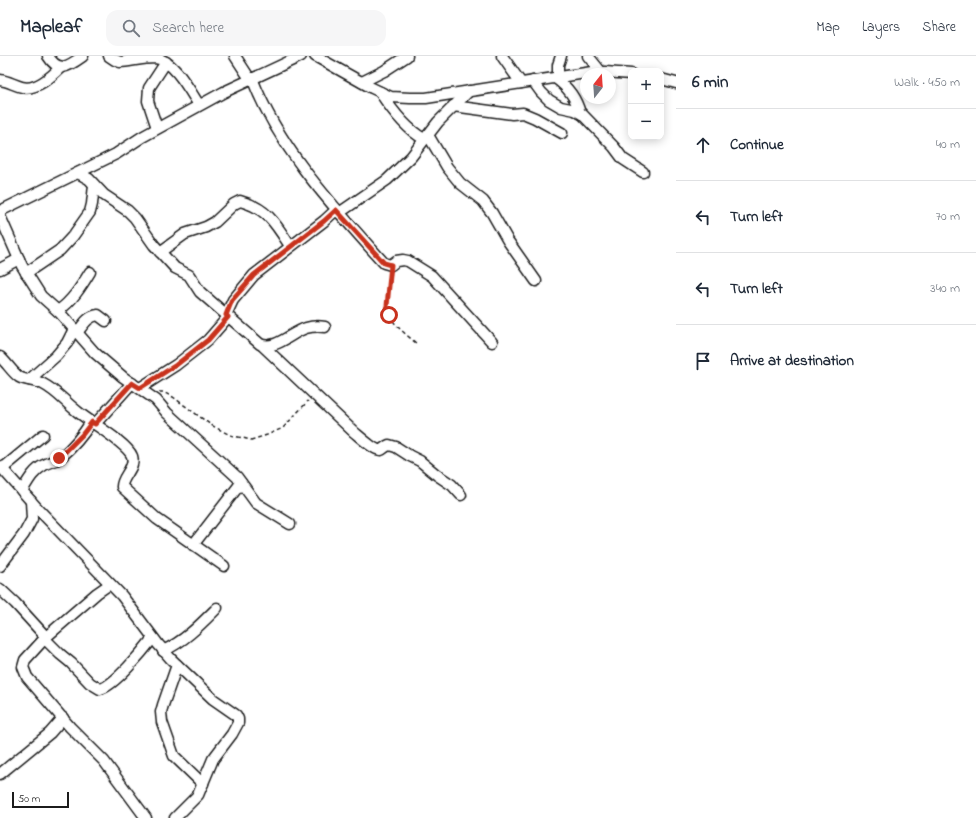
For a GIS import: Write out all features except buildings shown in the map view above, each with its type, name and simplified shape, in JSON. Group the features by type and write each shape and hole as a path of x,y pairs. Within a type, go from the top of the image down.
{"street":[{"path":"48,56 56,66 61,67 67,67 83,56"},
{"path":"109,56 120,62 155,58 168,61 199,105"},
{"path":"236,56 251,79 264,105 297,161 320,192 384,263 391,265 396,261 408,261 432,276 492,342"},
{"path":"0,211 116,154 142,136 199,105 301,56"},
{"path":"315,56 391,97 426,98 580,75"},
{"path":"362,82 384,71 407,56"},
{"path":"502,56 521,83"},
{"path":"557,78 558,64 561,56"},
{"path":"588,56 597,68"},
{"path":"157,128 148,101 149,88 168,61"},
{"path":"0,80 22,87 30,87 37,85 53,75 61,67"},
{"path":"616,73 628,74"},
{"path":"557,78 567,86 578,106 580,113"},
{"path":"664,80 676,82"},
{"path":"533,81 549,100 562,107 575,110 580,113 614,147 623,159 643,172"},
{"path":"22,491 37,469 44,464 59,458 68,451 93,423 136,385 176,365 208,340 227,316 232,300 254,275 324,221 387,180 411,157 426,137 469,91"},
{"path":"380,92 397,115 419,136 426,137 460,183 483,201 492,212 508,242 536,280"},
{"path":"454,106 512,114 523,113 562,133"},
{"path":"78,173 89,180 104,195 128,211 135,218 140,227 160,252 175,268 189,275 200,292 263,346 354,432 380,450 389,445 396,447 420,461 452,485 461,495"},
{"path":"26,273 60,250 73,236 90,212 94,185"},
{"path":"160,252 185,234 206,227 215,222 234,204 240,201 251,204 265,212 274,221 290,246"},
{"path":"0,216 26,273 41,296 58,311 95,353 156,400 166,413 237,477 256,504 290,524"},
{"path":"0,268 19,258"},
{"path":"58,311 74,296 90,272"},
{"path":"29,380 56,356 75,331 86,321 95,315 98,315 106,321"},
{"path":"263,346 274,345 304,328 313,326 325,327"},
{"path":"0,357 20,377 41,383 56,392 67,404 125,447 132,455 132,460 122,487 157,519 224,566"},
{"path":"43,435 1,468 122,596 163,651 213,699 236,715 238,719 238,723 228,740 214,759 198,795 175,818"},
{"path":"193,545 241,483"},
{"path":"0,566 24,534 32,519 31,501"},
{"path":"110,584 97,593 46,638 25,660 23,667 27,677 62,718 104,761 146,818"},
{"path":"0,589 15,603 60,654 90,683 100,689 116,680 153,638"},
{"path":"163,651 175,645 193,631 218,608"},
{"path":"177,665 161,712 162,722 174,756 203,784"},
{"path":"0,774 50,733 62,718"}],"path":[{"path":"391,265 387,306 389,315 397,326 417,344"},
{"path":"150,396 163,392 173,397 211,425 230,435 251,440 283,428 315,394"}],"route":[{"path":"59,458 68,451 92,422 95,424 132,383 140,388 176,365 208,340 228,317 226,315 232,300 254,275 336,210 384,263 391,265 387,306 389,315"}]}
